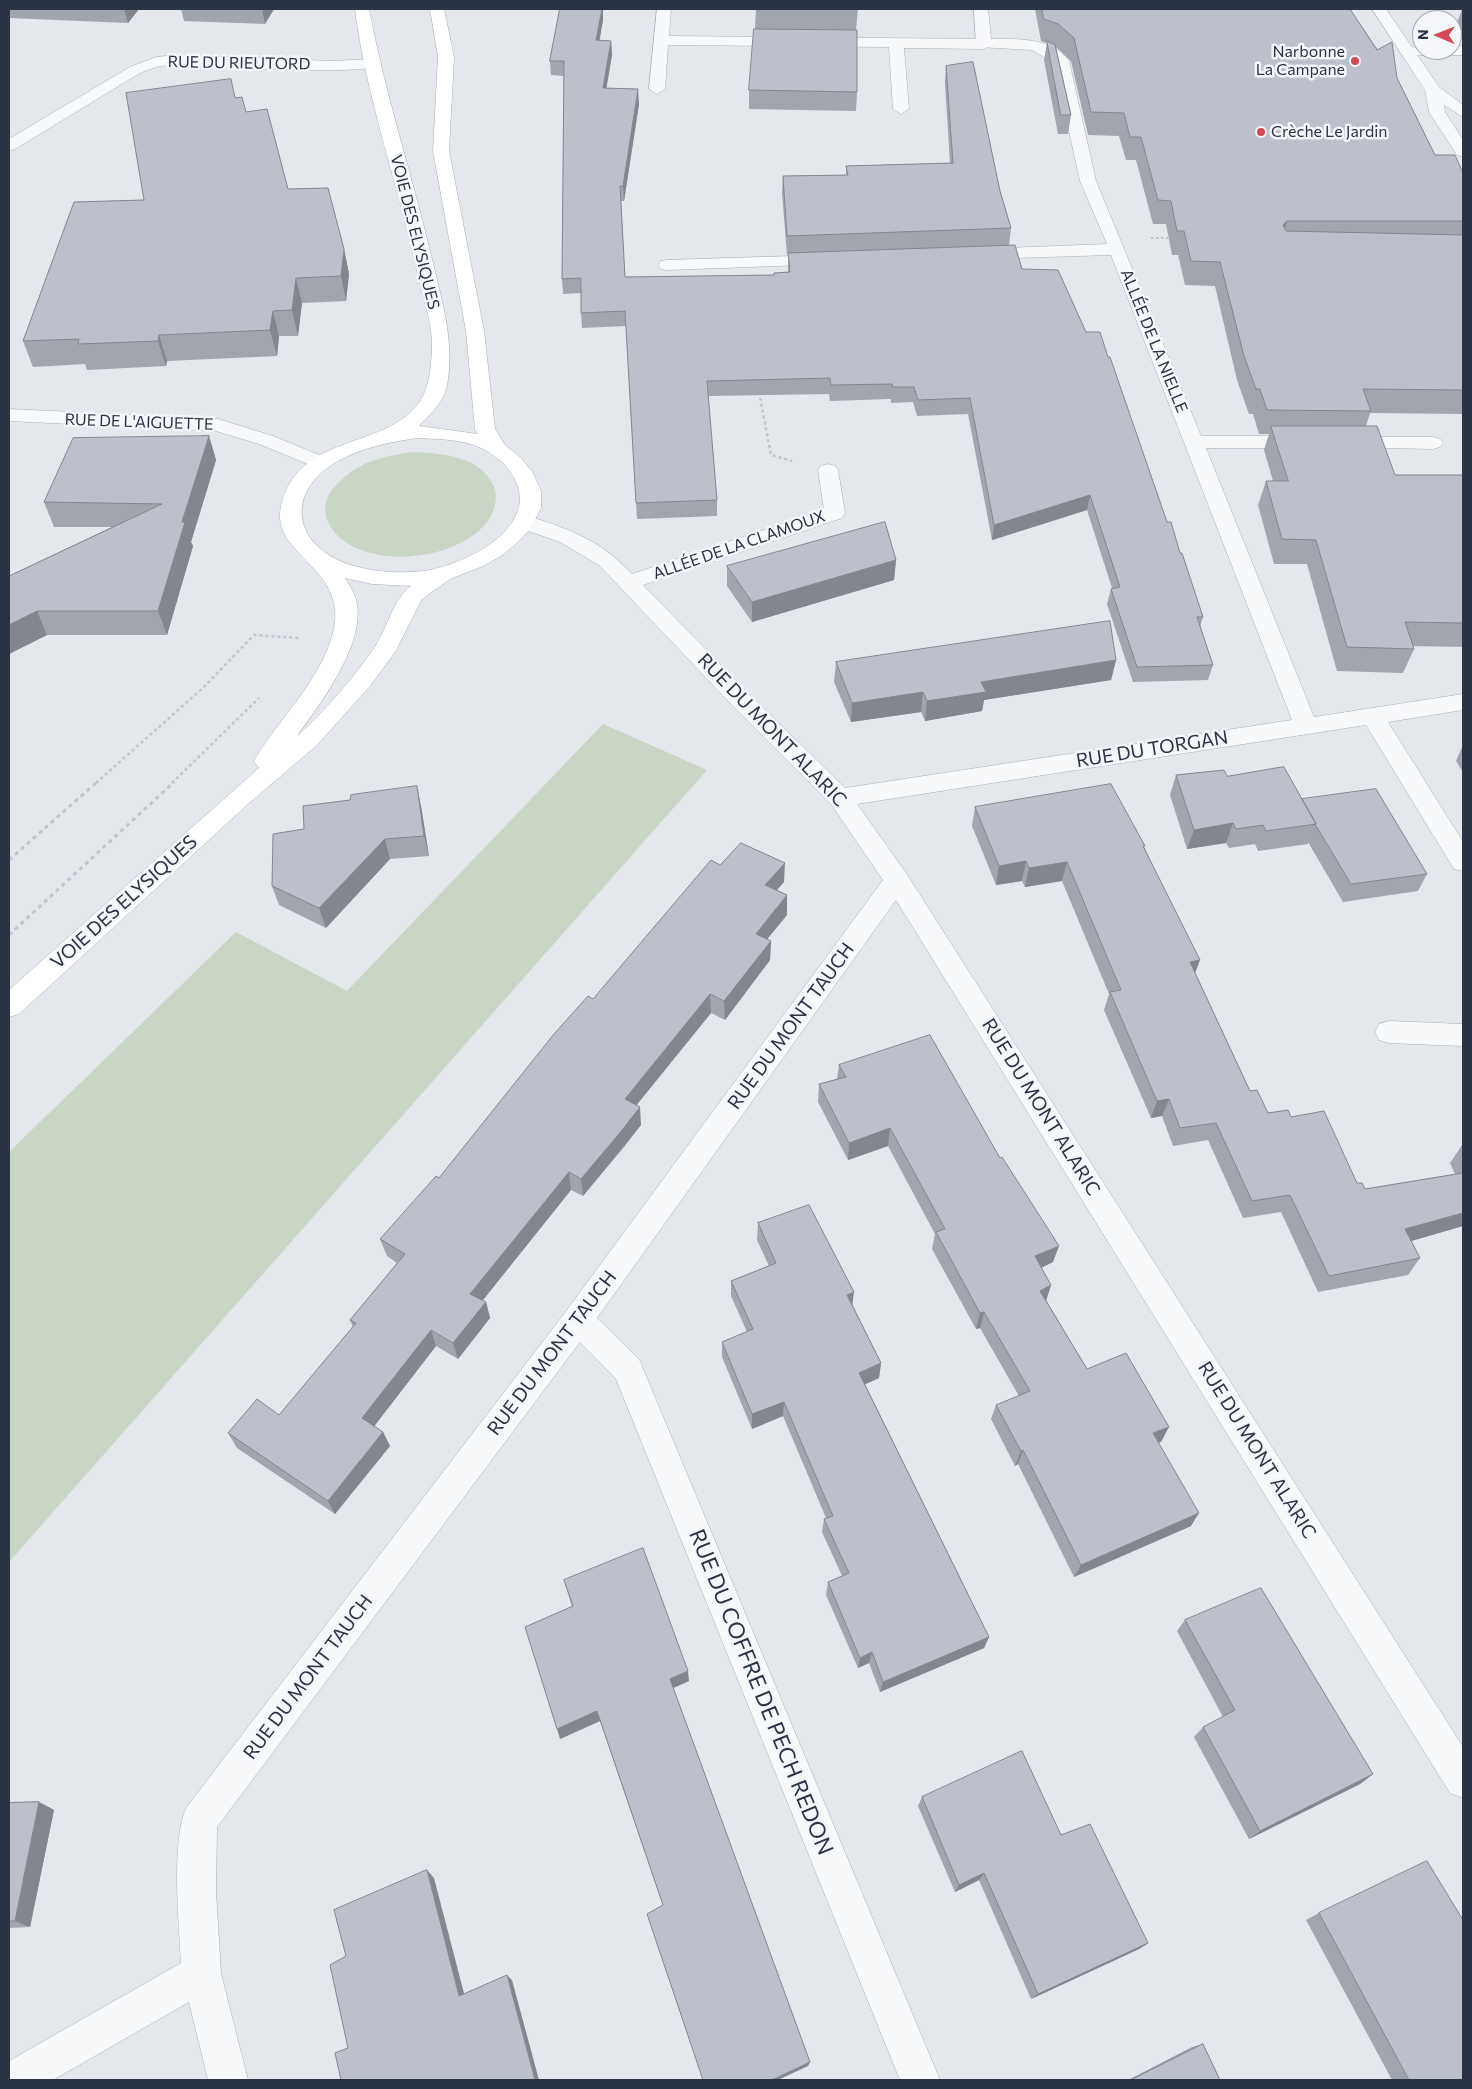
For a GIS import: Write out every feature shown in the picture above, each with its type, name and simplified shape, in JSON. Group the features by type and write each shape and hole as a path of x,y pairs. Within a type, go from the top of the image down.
{"street":[{"name":"VOIE DES ELYSIQUES","path":"362,9 372,64 414,220 441,340 437,388 425,409 412,422 387,436"},
{"name":"VOIE DES ELYSIQUES","path":"437,9 446,57 441,151 475,331 485,429 497,449"},
{"path":"656,89 664,9"},
{"path":"981,9 984,44"},
{"path":"1380,9 1433,90 1463,112"},
{"name":"ALLÉE DE LA NIELLE","path":"661,40 984,44 1037,47 1052,51 1061,61 1088,181 1115,243 1306,725"},
{"path":"896,43 901,109"},
{"path":"1408,52 1463,52"},
{"name":"RUE DU RIEUTORD","path":"9,146 135,70 156,62 177,60 332,66 372,64"},
{"path":"1433,90 1437,112 1463,152"},
{"path":"961,255 1115,243"},
{"path":"667,265 844,259"},
{"name":"RUE DE L'AIGUETTE","path":"9,415 218,424 266,440 322,463"},
{"path":"418,432 457,435 497,449 514,460 528,480 531,501 524,522 512,538 491,554 470,565 442,574 411,579 377,578 353,574 322,562 299,543 290,522 291,506 297,488 322,463 355,445 387,436 418,432"},
{"path":"1193,442 1433,443"},
{"name":"ALLÉE DE LA CLAMOUX","path":"630,582 835,513 828,470"},
{"name":"RUE DU MONT ALARIC","path":"524,522 559,532 584,543 630,582 740,699 840,798 897,880 1463,1780"},
{"name":"VOIE DES ELYSIQUES","path":"239,798 326,674 340,641 347,614 342,588 322,562"},
{"name":"VOIE DES ELYSIQUES","path":"9,1006 239,798 309,739 362,681 387,646 413,594 442,574"},
{"name":"RUE DU TORGAN","path":"840,798 1463,702"},
{"path":"1372,715 1463,862"},
{"name":"RUE DU MONT TAUCH","path":"201,1973 197,1892 199,1821 578,1320 897,880"},
{"path":"1389,1032 1463,1036"},
{"name":"RUE DU COFFRE DE PECH REDON","path":"578,1320 628,1369 920,2080"},
{"path":"15,2080 201,1973 228,2080"}],"path":[{"path":"1115,243 1172,238"},
{"path":"759,388 771,455 828,470"},
{"path":"9,860 204,687 254,635 340,641"}],"green space":[{"path":"416,452 461,459 480,469 488,477 495,489 496,501 494,509 482,527 464,541 440,551 413,556 386,556 362,550 342,539 328,522 326,514 326,501 332,490 349,473 370,462 392,455"},
{"path":"603,724 707,770 9,1562 9,1152 236,932 347,991"}],"building":[{"path":"560,9 602,9 596,40 611,41 603,88 638,89 623,186 620,186 625,277 774,275 774,273 790,272 788,253 1015,245 1022,269 1058,270 1086,332 1100,332 1108,357 1110,357 1167,522 1171,522 1180,553 1182,553 1203,617 1197,617 1213,665 1137,667 1111,589 1120,587 1090,495 994,525 970,398 918,400 914,387 893,387 892,384 831,385 830,378 707,381 717,500 636,503 625,311 581,313 581,278 562,279 564,61 550,61"},
{"path":"1042,9 1350,9 1377,50 1392,42 1397,78 1435,155 1455,155 1463,173 1463,221 1287,221 1283,225 1286,231 1463,235 1463,390 1363,389 1371,411 1267,410 1260,389 1256,389 1244,356 1220,262 1191,261 1184,231 1177,231 1171,201 1158,200 1141,137 1130,137 1124,113 1091,112 1074,38 1058,24 1044,19"},
{"path":"754,29 857,30 857,92 749,90"},
{"path":"1047,41 1055,45 1071,115 1061,115"},
{"path":"973,62 1000,191 1011,228 787,236 783,176 848,175 846,166 953,163 946,66"},
{"path":"231,79 235,98 242,97 246,112 267,109 288,189 328,188 344,249 341,276 296,278 292,310 273,311 270,330 159,335 158,341 78,344 79,339 23,341 74,202 144,200 126,93"},
{"path":"1271,426 1377,426 1395,475 1463,475 1463,623 1405,622 1414,649 1347,647 1316,540 1282,539 1266,481 1288,481"},
{"path":"209,436 182,522 185,522 158,611 37,611 9,625 9,576 162,504 44,502 73,438"},
{"path":"885,522 896,560 752,602 727,566"},
{"path":"1110,621 1116,660 981,682 986,692 927,701 923,692 852,703 836,662"},
{"path":"1284,767 1316,824 1266,831 1263,825 1236,829 1233,823 1194,830 1176,775 1224,770 1227,776"},
{"path":"1111,784 1145,846 1143,846 1200,960 1190,962 1250,1091 1257,1090 1268,1113 1288,1110 1291,1117 1324,1111 1357,1183 1362,1183 1365,1189 1463,1173 1463,1213 1405,1229 1420,1258 1329,1276 1290,1195 1252,1201 1216,1123 1180,1128 1169,1099 1157,1101 1110,992 1121,990 1067,862 1029,868 1026,861 999,866 975,807"},
{"path":"417,786 424,836 385,839 319,908 272,886 273,834 304,829 303,806 350,800 351,795"},
{"path":"1376,789 1427,874 1351,884 1302,799"},
{"path":"741,843 785,863 765,885 787,895 756,934 771,941 724,1001 710,994 625,1099 640,1107 623,1129 581,1179 569,1172 470,1294 486,1302 453,1343 431,1330 362,1418 383,1432 328,1501 228,1433 257,1399 279,1415 356,1323 350,1320 405,1254 380,1239 436,1176 439,1178 554,1034 588,996 593,999 711,860 720,865"},
{"path":"930,1035 1000,1158 1002,1157 1059,1246 1035,1256 1051,1285 1040,1291 1087,1369 1126,1353 1169,1427 1153,1433 1199,1513 1081,1565 1023,1450 1021,1451 996,1405 1030,1391 984,1312 980,1313 936,1232 945,1229 890,1128 849,1143 819,1084 846,1077 839,1065"},
{"path":"809,1205 854,1292 847,1295 881,1363 859,1373 989,1637 883,1682 872,1652 860,1658 828,1582 849,1573 824,1519 833,1516 784,1402 752,1414 722,1342 753,1329 731,1281 776,1263 758,1223"},
{"path":"643,1548 688,1671 670,1679 810,2062 772,2080 703,2080 647,1914 663,1905 597,1711 557,1729 525,1627 573,1606 564,1580"},
{"path":"1261,1588 1373,1774 1260,1831 1203,1727 1235,1710 1185,1620"},
{"path":"1022,1751 1061,1835 1090,1824 1148,1943 1038,1994 984,1873 959,1885 922,1797"},
{"path":"39,1802 15,1921 9,1921 9,1803"},
{"path":"1427,1861 1463,1920 1463,2080 1409,2080 1319,1913"},
{"path":"427,1870 459,1996 507,1975 535,2080 341,2080 335,2053 348,2048 330,1965 346,1956 334,1910"},
{"path":"1203,2044 1220,2080 1131,2080"}],"place":[{"name":"Narbonne La Campane","path":"1355,61"},
{"name":"Crèche Le Jardin","path":"1261,132"}]}
